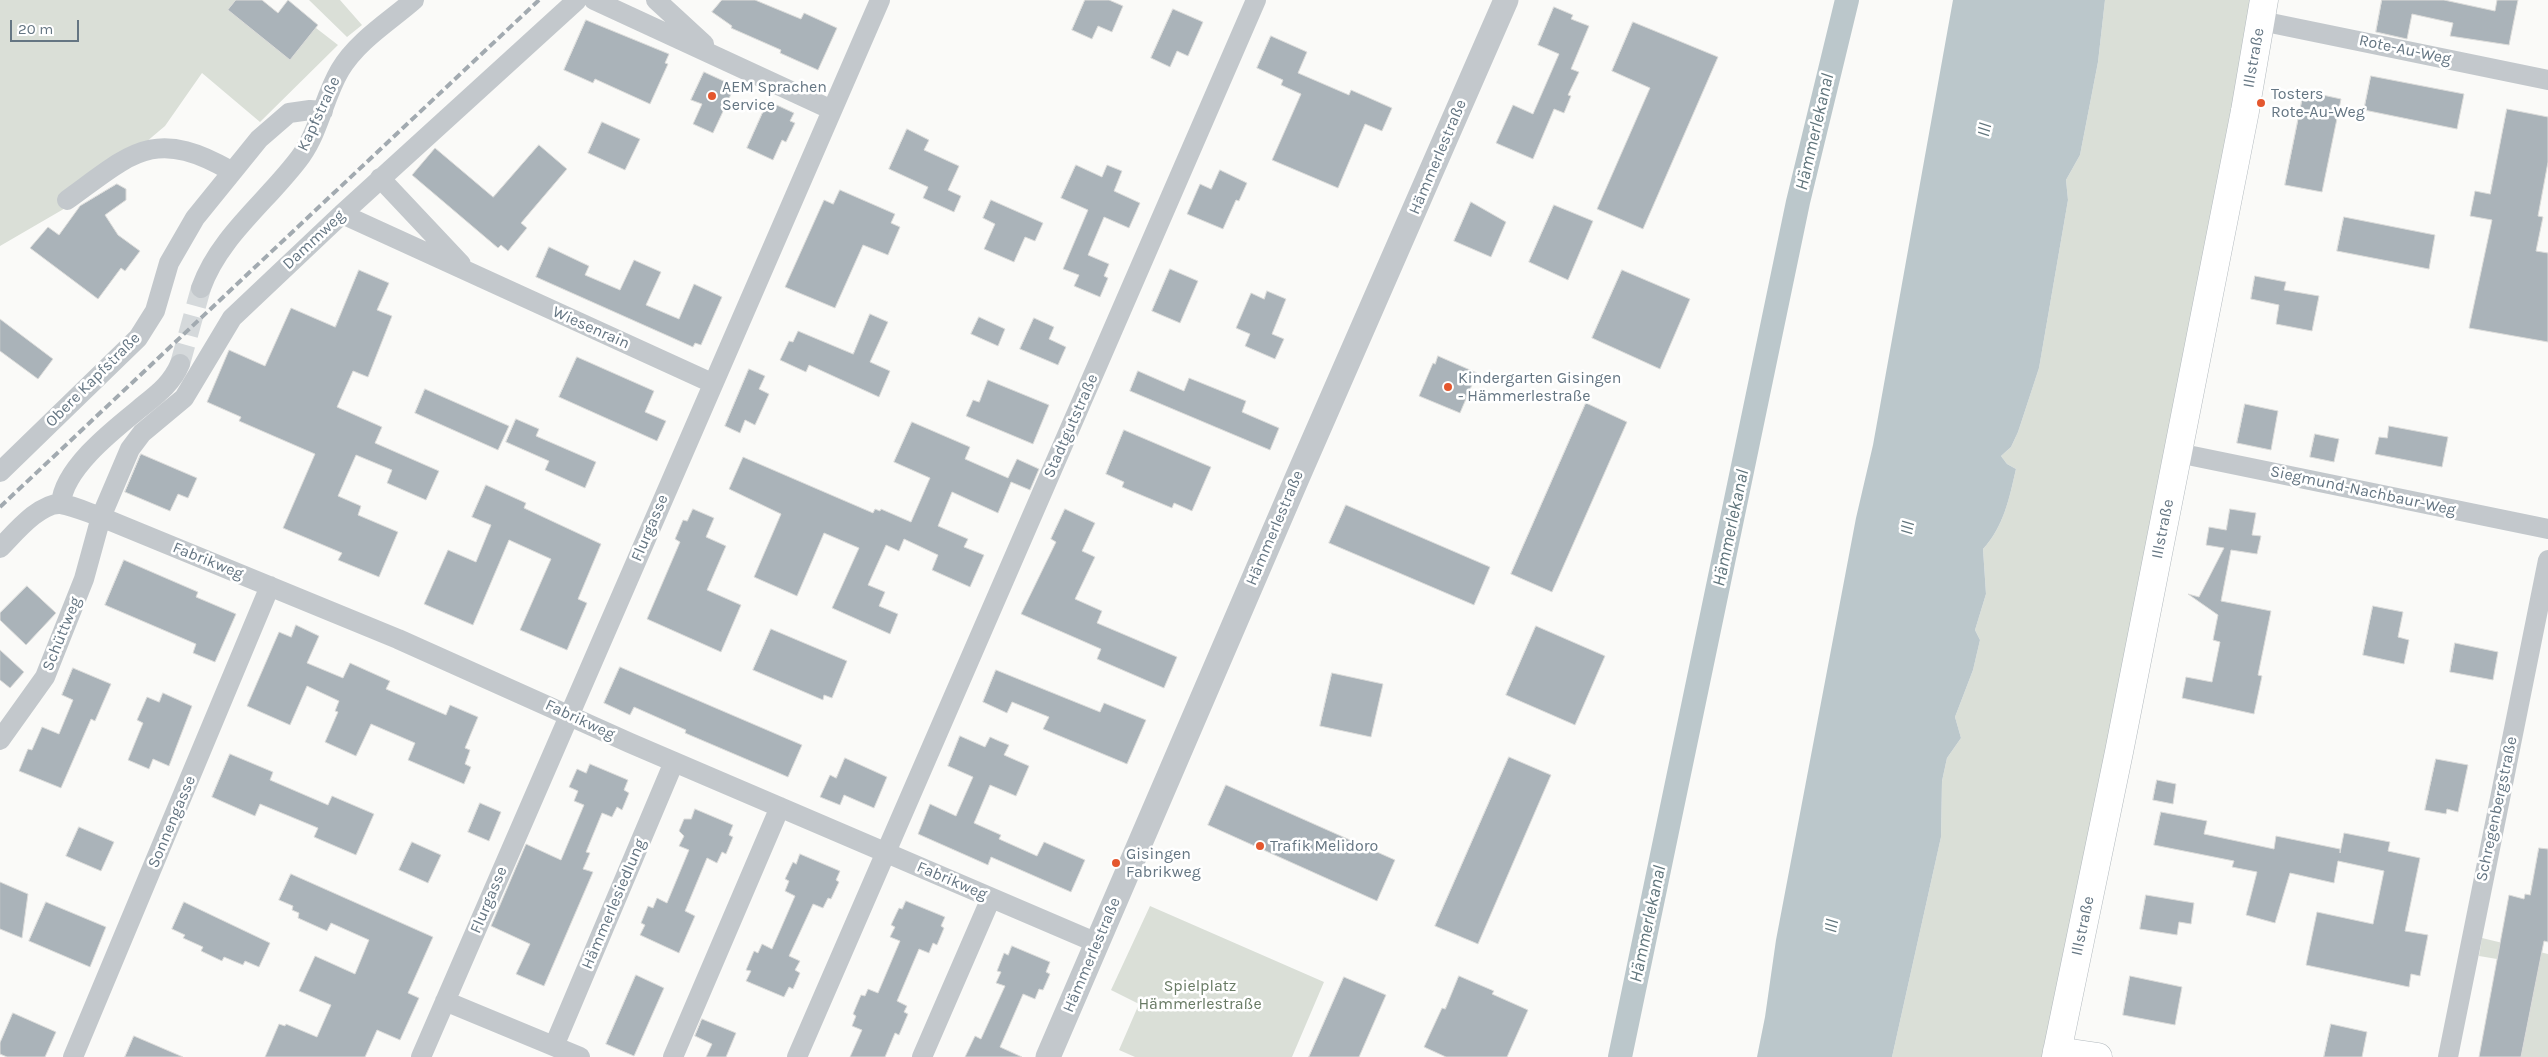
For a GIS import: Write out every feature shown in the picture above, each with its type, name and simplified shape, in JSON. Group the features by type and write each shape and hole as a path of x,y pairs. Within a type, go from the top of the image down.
{"main road":[{"name":"Illstraße","path":"2056,1054 2178,454 2263,10"},
{"path":"2056,1054 2098,1057"}],"street":[{"name":"Kapfstraße","path":"201,288 206,272 226,243 301,156 314,134 340,69 352,54 414,0"},
{"name":"Dammweg","path":"102,518 130,449 142,433 184,398 232,318 380,178 577,0"},
{"path":"594,0 832,110"},
{"path":"656,0 717,56"},
{"name":"Flurgasse","path":"421,1057 712,383 880,0"},
{"name":"Stadtgutstraße","path":"886,852 1256,0"},
{"name":"Hämmerlestraße","path":"1048,1057 1506,0"},
{"name":"Rote-Au-Weg","path":"2263,10 2548,80"},
{"name":"Obere Kapfstraße","path":"0,472 138,338 155,311 169,263 195,218 231,171 259,139 288,113 310,110 323,111"},
{"path":"67,200 116,165 141,151 164,147 195,153 231,171"},
{"name":"Wiesenrain","path":"380,178 469,272"},
{"name":"Wiesenrain","path":"342,214 712,383"},
{"path":"0,548 40,511 50,505 61,504 63,487 72,474 122,423 168,386 180,364"},
{"name":"Siegmund-Nachbaur-Weg","path":"2178,454 2548,529"},
{"name":"Fabrikweg","path":"61,504 102,518 270,586 1097,943"},
{"name":"Schüttweg","path":"0,740 45,677 84,580 102,518"},
{"name":"Schregenbergstraße","path":"2448,1057 2548,560"},
{"name":"Sonnengasse","path":"73,1057 270,586"},
{"name":"Hämmerlesiedlung","path":"554,1046 674,762"},
{"path":"673,1057 780,807"},
{"path":"797,1057 886,852"},
{"path":"922,1057 991,898"},
{"path":"445,1001 580,1057"}],"green space":[{"path":"0,0 254,0 240,20 316,28 338,45 260,122 202,73 165,126 74,203 0,246"},
{"path":"309,0 340,0 362,25 347,37"},
{"path":"2105,0 2264,0 2056,1057 1892,1057 1941,837 1942,781 1947,758 1961,738 1955,717 1973,670 1980,640 1975,630 1986,594 1983,549 2001,521 2016,469 2007,464 2001,456 2011,447 2018,432 2039,368 2068,200 2066,180 2080,155 2098,62"},
{"name":"Spielplatz Hämmerlestraße","path":"1150,906 1324,982 1292,1057 1135,1057 1119,1050 1139,1004 1111,990"},
{"path":"2482,938 2548,954 2548,1057 2521,1057 2539,966 2479,956"}],"water":[{"name":"Ill","path":"1953,0 2105,0 2098,62 2080,155 2066,180 2068,200 2039,368 2018,432 2011,447 2001,456 2007,464 2016,469 2001,521 1983,549 1986,594 1975,630 1980,640 1973,670 1955,717 1961,738 1947,758 1942,781 1941,837 1892,1057 1757,1057 1776,940 1856,518 1873,445"}],"building":[{"path":"236,0 262,0 278,13 288,0 318,25 290,60 228,10"},
{"path":"722,0 755,0 801,19 804,13 837,28 818,70 780,53 781,50 731,28 732,26 712,12"},
{"path":"1085,0 1109,0 1123,6 1112,32 1098,26 1092,39 1072,30"},
{"path":"2382,0 2444,0 2495,11 2497,0 2518,0 2509,45 2450,36 2453,23 2412,14 2407,39 2376,32"},
{"path":"1554,7 1573,15 1571,19 1589,26 1571,69 1579,72 1568,95 1571,96 1564,113 1554,109 1533,159 1496,143 1513,105 1533,114 1559,54 1538,45"},
{"path":"1173,9 1203,22 1188,56 1177,51 1170,67 1151,58"},
{"path":"586,20 669,54 665,63 668,64 650,104 595,79 593,83 564,70"},
{"path":"1633,22 1718,57 1643,229 1597,209 1650,88 1612,71"},
{"path":"1271,36 1307,52 1298,73 1349,95 1351,90 1392,108 1382,131 1365,124 1338,188 1272,160 1301,94 1281,85 1283,80 1257,68"},
{"name":"AEM Sprachen Service","path":"704,72 730,84 727,90 732,92 713,133 693,124 702,104 691,100"},
{"path":"2371,76 2464,94 2457,129 2364,110"},
{"path":"2304,91 2341,99 2322,192 2285,185"},
{"path":"768,101 794,113 790,121 795,123 786,142 782,140 773,160 747,148"},
{"path":"2507,109 2548,117 2548,162 2538,216 2543,217 2536,251 2548,253 2548,342 2469,328 2492,220 2470,216 2475,191 2490,194"},
{"path":"602,122 640,139 625,170 588,153"},
{"path":"907,129 929,140 924,150 959,166 948,190 961,196 954,212 923,198 928,187 889,169"},
{"path":"539,145 567,169 521,223 527,228 508,251 501,245 498,248 412,175 435,148 493,197"},
{"path":"1076,165 1102,177 1107,165 1122,171 1114,191 1140,203 1129,228 1104,217 1088,255 1109,264 1104,276 1108,278 1100,297 1074,286 1079,275 1063,269 1088,210 1061,198"},
{"path":"1220,170 1247,183 1239,201 1236,200 1223,229 1187,214 1200,184 1211,189"},
{"path":"117,184 126,189 126,200 105,215 118,235 140,251 125,271 121,268 98,299 30,248 48,227 59,235 80,206"},
{"path":"840,190 895,214 891,223 900,227 888,255 863,245 835,308 785,287 824,200 833,204"},
{"path":"991,200 1043,223 1035,241 1025,237 1014,262 984,249 995,224 983,218"},
{"path":"1471,202 1506,222 1491,257 1454,241"},
{"path":"1554,205 1593,221 1568,280 1529,262"},
{"path":"2344,217 2435,235 2429,269 2337,251"},
{"path":"549,247 589,266 585,275 620,290 634,260 661,272 646,305 679,319 694,284 722,297 701,345 695,343 693,347 536,277"},
{"path":"1170,269 1198,281 1180,323 1152,311"},
{"path":"359,270 389,283 377,310 392,316 368,377 353,371 337,407 382,427 375,443 439,471 426,500 387,483 392,470 356,455 338,496 361,506 358,515 398,532 379,577 338,560 342,553 283,528 315,454 239,421 241,417 207,402 229,350 265,366 291,308 335,327"},
{"path":"1622,270 1690,299 1660,369 1592,338"},
{"path":"2255,276 2286,282 2284,290 2319,296 2312,331 2276,324 2279,305 2251,299"},
{"path":"1267,291 1286,299 1272,334 1284,339 1275,359 1245,346 1250,334 1236,328 1251,293 1264,299"},
{"path":"870,314 888,322 870,362 890,371 879,397 809,365 806,372 780,360 789,341 793,342 798,331 853,354"},
{"path":"979,317 1005,329 998,346 971,334"},
{"path":"1034,318 1054,327 1049,339 1066,347 1058,365 1020,349"},
{"path":"0,319 53,359 38,379 0,351"},
{"name":"Kindergarten Gisingen - Hämmerlestraße","path":"1438,356 1477,373 1460,413 1419,396 1433,363 1435,364"},
{"path":"577,357 654,391 645,412 666,421 657,441 559,397"},
{"path":"749,369 765,376 759,389 769,394 755,425 745,420 740,433 725,426"},
{"path":"1138,371 1184,391 1189,378 1246,401 1242,412 1279,428 1270,450 1130,391"},
{"path":"988,380 1049,405 1033,444 966,416 973,400 979,402"},
{"path":"425,389 509,426 498,450 415,413"},
{"path":"1586,403 1627,422 1552,592 1511,574"},
{"path":"2245,404 2278,411 2271,450 2237,443"},
{"path":"516,419 539,429 536,436 596,462 585,488 545,470 549,461 506,442"},
{"path":"912,422 970,447 965,459 1008,478 1017,459 1039,469 1030,490 1011,482 998,513 952,492 938,526 968,539 964,547 984,555 970,587 932,570 938,555 904,539 899,551 886,545 868,585 885,592 879,606 898,614 890,634 832,608 859,548 824,533 797,596 754,577 781,514 729,489 743,457 873,513 875,509 880,511 881,509 911,522 930,478 894,462"},
{"path":"2389,426 2448,437 2442,467 2375,454 2379,437 2387,438"},
{"path":"1124,430 1211,467 1192,511 1174,503 1172,508 1122,487 1124,482 1106,474"},
{"path":"2315,434 2339,439 2334,462 2310,457"},
{"path":"141,454 197,478 188,498 178,494 170,511 125,492"},
{"path":"486,485 526,503 524,508 601,544 578,599 587,603 567,650 520,630 551,559 509,540 473,625 424,604 448,550 476,562 491,525 472,517"},
{"path":"1346,505 1490,567 1474,605 1329,543"},
{"path":"693,509 714,518 706,537 726,546 707,590 741,605 721,652 647,619 680,542 675,539 683,520 687,521"},
{"path":"1065,509 1095,523 1082,551 1095,557 1075,599 1102,611 1097,623 1177,657 1164,688 1097,659 1101,649 1021,614 1056,542 1051,539"},
{"path":"2230,509 2256,513 2252,535 2261,536 2257,554 2231,550 2221,601 2271,611 2258,675 2262,676 2254,714 2182,698 2186,677 2212,682 2220,642 2213,640 2218,615 2188,594 2199,597 2224,548 2206,545 2209,527 2226,530"},
{"path":"124,560 198,592 196,597 236,614 215,662 193,653 196,644 105,605"},
{"path":"27,586 56,613 26,645 0,620 0,613"},
{"path":"2373,606 2403,612 2398,637 2409,640 2404,664 2363,655"},
{"path":"296,625 319,636 307,663 343,678 350,663 390,681 386,689 446,715 450,705 478,717 465,748 470,750 465,764 471,767 464,784 408,760 415,743 371,724 356,756 325,742 338,712 335,711 339,701 307,686 290,725 247,706 279,632 291,637"},
{"path":"1536,626 1605,656 1575,725 1506,695"},
{"path":"771,629 847,661 832,698 824,695 823,700 753,670"},
{"path":"2455,643 2498,652 2493,680 2450,672"},
{"path":"0,650 24,672 10,688 0,680"},
{"path":"620,667 802,745 788,777 685,733 686,730 634,707 630,715 604,703"},
{"path":"73,668 111,684 95,721 91,719 61,788 19,771 28,749 32,750 42,727 59,734 73,700 62,695"},
{"path":"996,670 1100,712 1104,703 1146,720 1127,764 1043,729 1049,717 1012,702 1007,713 983,702"},
{"path":"1332,673 1383,684 1371,737 1320,726"},
{"path":"163,693 192,706 169,766 153,759 149,769 128,760 143,723 137,720 147,697 159,702"},
{"path":"960,736 985,747 990,737 1009,745 1004,755 1029,766 1016,796 990,785 974,823 1001,835 999,839 1037,856 1044,842 1085,860 1071,892 991,857 988,865 918,834 930,804 956,816 973,777 948,766"},
{"path":"230,754 273,772 270,780 328,805 332,796 374,814 356,855 314,837 318,828 260,804 255,816 212,797"},
{"path":"1509,757 1551,775 1478,944 1435,926"},
{"path":"845,758 887,777 874,808 844,795 840,805 820,797 830,775 836,778"},
{"path":"2436,759 2468,765 2458,812 2447,809 2446,814 2425,810"},
{"path":"590,764 628,780 624,790 629,793 622,810 617,807 612,817 602,813 586,852 590,853 583,869 593,872 544,986 516,974 530,944 491,926 526,844 561,860 584,805 574,801 578,791 569,787 577,769 586,773"},
{"path":"2157,780 2176,784 2173,804 2153,800"},
{"path":"1226,785 1395,860 1377,901 1208,825"},
{"path":"480,803 501,812 489,841 468,832"},
{"path":"695,809 733,825 729,835 733,837 726,854 722,852 717,863 707,858 685,911 695,916 679,953 640,935 645,925 641,923 648,906 653,908 657,898 667,903 689,850 679,846 684,836 679,831 684,819 691,819"},
{"path":"2161,812 2207,821 2204,834 2274,849 2276,836 2340,849 2340,853 2344,833 2390,842 2388,851 2420,858 2405,931 2428,935 2420,976 2411,974 2409,987 2306,965 2317,912 2373,924 2384,871 2338,861 2334,883 2290,873 2275,923 2246,915 2257,872 2232,867 2234,861 2154,845"},
{"path":"79,827 114,842 101,871 66,856"},
{"path":"412,842 441,855 428,883 399,870"},
{"path":"2539,848 2548,849 2548,942 2544,941 2521,1057 2479,1057 2509,895 2524,899 2525,894 2530,895"},
{"path":"800,854 840,871 836,880 839,882 831,899 828,898 823,908 813,904 789,956 800,961 795,970 800,973 793,989 789,987 784,997 746,981 751,971 746,970 754,951 758,953 762,944 772,949 795,896 785,891 789,881 785,879 793,862 796,864"},
{"path":"291,874 433,937 408,993 419,998 400,1040 377,1030 365,1057 265,1057 279,1024 285,1026 286,1024 317,1037 331,1005 299,991 315,956 355,974 369,940 331,923 327,931 298,918 299,913 292,910 293,906 279,900"},
{"path":"0,882 28,894 22,938 0,929"},
{"path":"2146,895 2194,903 2191,924 2179,922 2177,935 2140,929"},
{"path":"906,901 945,917 941,926 944,928 937,945 933,943 929,953 919,949 897,1001 907,1006 904,1012 908,1014 899,1035 895,1033 885,1057 850,1057 862,1030 852,1026 856,1016 853,1014 861,995 865,996 868,989 878,993 900,941 890,937 895,927 891,925 899,908 902,909"},
{"path":"46,902 106,927 90,967 29,941"},
{"path":"184,902 270,943 259,967 245,961 243,965 224,957 222,961 201,951 203,947 183,938 185,935 172,929"},
{"path":"1012,946 1050,962 1046,972 1050,974 1043,990 1039,989 1035,999 1023,994 1000,1047 1022,1057 965,1057 975,1036 981,1039 1005,986 996,983 1001,972 997,971 1004,953 1008,955"},
{"path":"636,975 664,988 634,1056 606,1044"},
{"path":"1459,976 1494,991 1492,994 1528,1010 1507,1057 1446,1057 1424,1047 1442,1008 1445,1009"},
{"path":"2130,976 2182,987 2175,1025 2123,1015"},
{"path":"1344,977 1386,995 1359,1057 1309,1057"},
{"path":"13,1013 56,1032 45,1057 7,1057 0,1054 0,1043"},
{"path":"702,1019 736,1033 726,1057 706,1057 712,1044 695,1036"},
{"path":"2331,1024 2367,1032 2362,1057 2324,1057"},
{"path":"134,1036 183,1057 125,1057"}],"waterway":[{"name":"Hämmerlekanal","path":"1620,1057 1798,202 1847,0"}],"tunnel":[{"path":"180,364 201,288"}],"railway":[{"path":"0,507 539,0"}],"place":[{"name":"AEM Sprachen Service","path":"712,96"},
{"name":"Tosters Rote-Au-Weg","path":"2261,103"},
{"name":"Kindergarten Gisingen - Hämmerlestraße","path":"1448,387"},
{"name":"Trafik Melidoro","path":"1260,846"},
{"name":"Gisingen Fabrikweg","path":"1116,863"}]}
